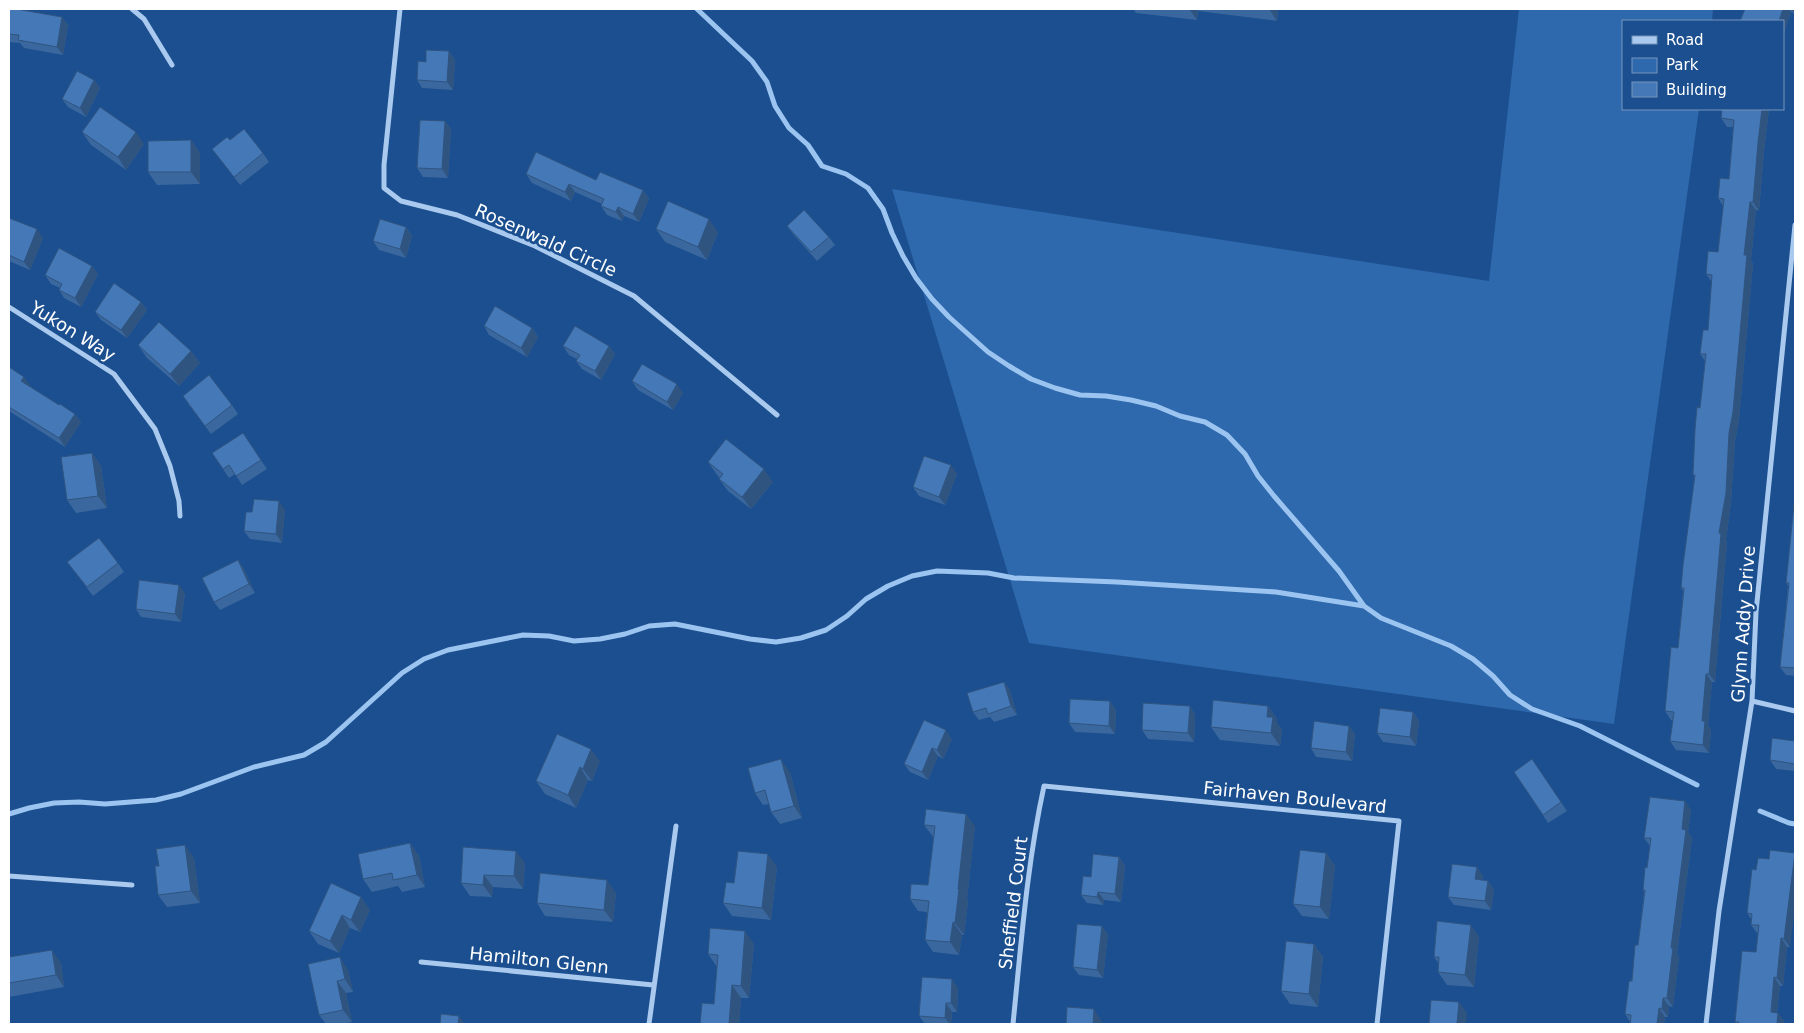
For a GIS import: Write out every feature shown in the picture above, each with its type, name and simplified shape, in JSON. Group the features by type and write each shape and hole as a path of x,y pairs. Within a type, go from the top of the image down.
{"street":[{"path":"132,9 144,19 172,65"},
{"name":"Rosenwald Circle","path":"400,9 384,165 384,188 401,201 457,214 535,246 634,296 777,415"},
{"name":"Glynn Addy Drive","path":"1706,1024 1719,911 1752,701 1756,612 1795,225"},
{"name":"Yukon Way","path":"9,307 114,374 155,429 170,466 179,501 180,516"},
{"path":"1752,701 1795,711"},
{"name":"Sheffield Court","path":"1013,1024 1027,891 1036,823 1044,786"},
{"name":"Fairhaven Boulevard","path":"1044,786 1399,821 1377,1024"},
{"path":"650,1024 676,826"},
{"path":"9,876 132,885"},
{"name":"Hamilton Glenn","path":"421,962 654,985"}],"green space":[{"path":"1519,9 1713,9 1712,20 1622,20 1622,110 1699,110 1614,724 1029,643 892,189 1489,281"}],"building":[{"path":"9,9 62,17 57,47 18,40 19,35 9,34"},
{"path":"1745,9 1783,9 1779,20 1740,20"},
{"path":"426,50 449,51 447,82 417,80 418,61 426,62"},
{"path":"77,71 94,80 80,108 62,99"},
{"path":"100,107 136,132 118,157 82,132"},
{"path":"1722,110 1762,110 1753,202 1750,202 1744,255 1747,255 1733,412 1729,433 1726,493 1719,533 1721,534 1709,674 1706,674 1702,721 1705,721 1703,745 1670,741 1674,712 1665,711 1671,647 1678,648 1684,588 1681,588 1683,565 1695,475 1693,475 1697,407 1700,408 1706,354 1700,354 1703,330 1708,330 1712,275 1706,274 1708,251 1718,252 1724,199 1718,198 1720,178 1729,179 1734,120 1721,118"},
{"path":"420,120 445,121 442,169 417,168"},
{"path":"244,129 263,153 234,177 212,149 227,137 230,140"},
{"path":"191,140 191,172 148,172 148,141"},
{"path":"536,152 596,180 600,172 643,190 633,214 618,207 616,212 601,206 604,199 569,184 565,192 526,174"},
{"path":"668,201 709,219 698,247 656,229"},
{"path":"804,210 829,237 811,252 787,226"},
{"path":"9,218 37,229 24,262 9,255"},
{"path":"380,219 406,227 400,249 373,241"},
{"path":"59,248 92,266 75,298 59,290 62,284 45,275"},
{"path":"114,283 141,302 121,330 95,312"},
{"path":"495,306 532,328 521,348 484,326"},
{"path":"159,322 191,351 170,374 138,345"},
{"path":"575,326 609,346 595,371 576,361 580,355 563,346"},
{"path":"642,364 677,384 667,402 632,381"},
{"path":"9,367 24,377 21,381 75,414 59,438 9,407"},
{"path":"209,375 232,405 205,426 183,396"},
{"path":"243,433 261,460 236,476 229,465 223,469 212,453"},
{"path":"726,439 764,469 742,497 719,479 723,474 708,462"},
{"path":"92,453 98,496 67,500 61,457"},
{"path":"924,456 951,465 939,497 913,487"},
{"path":"1795,495 1795,668 1780,667 1789,583 1786,583"},
{"path":"254,499 279,501 276,534 244,531 246,512 252,512"},
{"path":"99,538 118,563 87,587 67,562"},
{"path":"238,560 249,584 214,602 202,578"},
{"path":"139,580 179,585 175,614 136,609"},
{"path":"1004,682 1011,706 988,714 986,708 973,712 967,693"},
{"path":"1070,699 1110,701 1109,726 1069,723"},
{"path":"1213,700 1268,706 1267,717 1273,717 1271,733 1211,727"},
{"path":"1143,703 1190,706 1188,733 1142,730"},
{"path":"1380,708 1413,712 1410,737 1377,733"},
{"path":"924,720 946,730 937,750 932,748 922,772 904,764"},
{"path":"1314,721 1349,726 1346,752 1311,748"},
{"path":"557,734 591,749 583,769 580,767 568,795 536,781"},
{"path":"1772,738 1795,741 1795,764 1770,760"},
{"path":"781,759 794,806 771,812 765,790 755,793 748,768"},
{"path":"1532,759 1561,802 1543,815 1514,772"},
{"path":"1650,797 1685,801 1682,829 1686,830 1671,948 1673,948 1667,998 1663,998 1662,1009 1659,1008 1657,1024 1630,1024 1631,1015 1625,1014 1629,981 1632,981 1635,945 1638,945 1645,890 1643,890 1645,867 1647,868 1651,838 1644,838"},
{"path":"926,809 966,814 955,923 953,922 950,942 925,940 929,901 910,899 911,884 928,885 935,826 924,825"},
{"path":"410,843 417,875 393,880 392,873 363,879 358,854"},
{"path":"185,845 191,891 158,895 155,866 159,866 156,849"},
{"path":"463,847 516,851 514,876 484,875 483,885 461,883"},
{"path":"1300,850 1326,853 1320,907 1293,904"},
{"path":"1770,850 1795,853 1784,939 1781,938 1777,978 1774,977 1771,1012 1778,1013 1777,1024 1738,1024 1739,1022 1735,1022 1742,951 1756,952 1759,925 1751,925 1752,914 1747,913 1752,869 1756,870 1758,858 1769,859"},
{"path":"738,851 768,854 762,908 723,903 726,882 734,883"},
{"path":"1093,854 1119,857 1115,894 1098,892 1097,897 1081,895 1083,876 1091,877"},
{"path":"1452,864 1477,867 1475,879 1488,881 1485,901 1448,897"},
{"path":"540,873 607,880 604,910 537,903"},
{"path":"331,883 361,897 351,920 342,915 330,941 309,931"},
{"path":"1437,921 1471,925 1465,975 1438,972 1439,957 1434,957"},
{"path":"1077,924 1102,926 1097,970 1073,967"},
{"path":"710,928 745,931 741,986 732,985 729,1024 700,1024 702,1003 714,1004 718,955 708,954"},
{"path":"1286,941 1314,944 1309,994 1281,991"},
{"path":"52,950 56,975 9,983 9,957"},
{"path":"340,957 345,979 337,981 343,1010 319,1015 308,964"},
{"path":"922,977 952,979 951,1003 946,1003 945,1018 919,1016"},
{"path":"1431,1000 1459,1002 1457,1024 1429,1024"},
{"path":"1067,1007 1094,1009 1093,1024 1066,1024"},
{"path":"441,1014 459,1016 458,1024 440,1024"}],"waterway":[{"path":"697,9 752,61 767,82 775,106 789,128 808,145 822,166 846,174 868,188 883,209 892,233 916,278 949,317 988,352 1031,379 1055,388 1080,395 1106,396 1156,406 1180,416 1205,422 1227,435 1245,454 1258,476 1274,496 1339,571 1364,606 1381,618 1451,646 1473,659 1493,676 1510,695 1532,709 1580,726 1697,785"},
{"path":"9,814 54,803 105,804 156,800 181,794 254,767 304,755 326,742 402,673 424,659 448,650 523,635 549,636 574,641 600,639 625,634 649,626 675,624 750,639 776,642 801,638 826,630 847,616 866,599 888,586 912,576 937,571 988,573 1014,578 1117,582 1276,592 1364,606"},
{"path":"1760,811 1795,824"}]}
